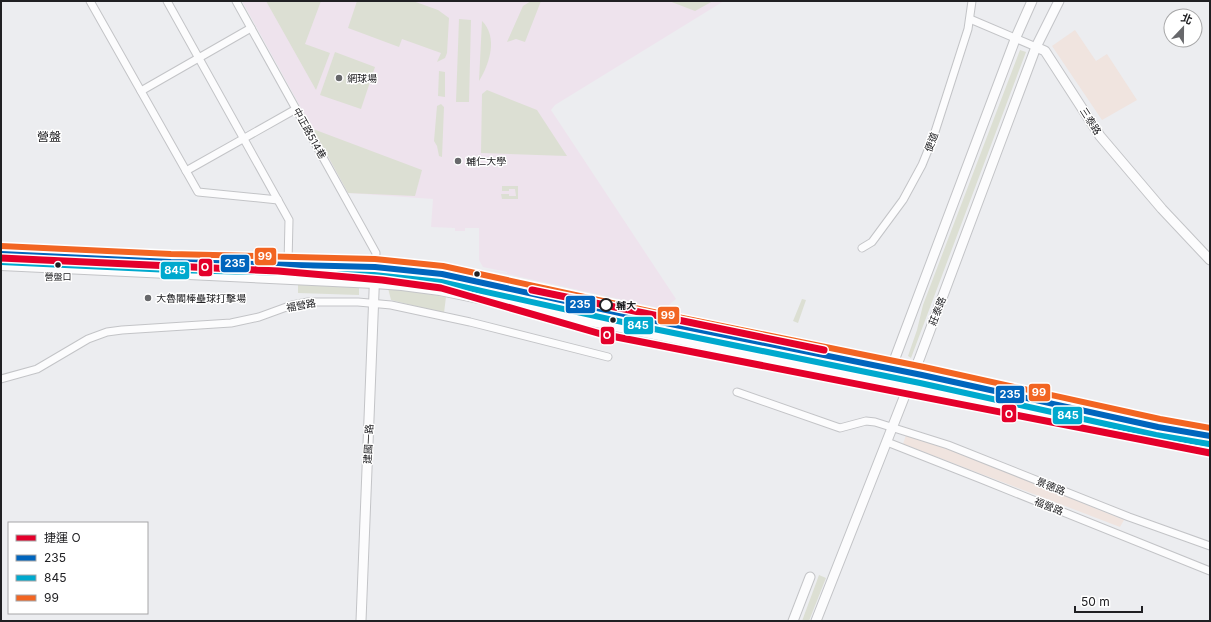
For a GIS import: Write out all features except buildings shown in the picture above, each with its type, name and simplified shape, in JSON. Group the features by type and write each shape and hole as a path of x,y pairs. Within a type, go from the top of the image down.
{"main road":[{"path":"1,254 171,262 375,267 442,274 656,321 913,374 1158,427 1210,436"},
{"path":"1,264 375,282 402,284 456,292 886,382 1210,447"},
{"path":"456,292 458,278"}],"street":[{"path":"90,1 198,192 278,200"},
{"path":"167,1 289,220 288,264"},
{"name":"中正路514巷","path":"236,1 376,253 375,267"},
{"path":"970,19 972,1"},
{"path":"886,382 1016,37 1032,1"},
{"name":"莊泰路","path":"816,621 913,374 1036,47 1059,1"},
{"name":"三泰路","path":"970,19 1016,37 1045,51 1100,136 1162,209 1210,260"},
{"name":"便道","path":"862,248 872,242 903,200 922,165 942,109 970,19"},
{"path":"141,91 251,28"},
{"path":"186,171 296,109"},
{"name":"建國一路","path":"360,621 375,267"},
{"name":"福營路","path":"1,379 37,369 88,339 107,332 232,323 259,317 292,305 308,302 373,303 470,322 608,357"},
{"path":"737,392 840,428 866,421 875,422 892,428"},
{"name":"景德路","path":"892,428 948,445 1143,523 1210,546"},
{"name":"福營路","path":"886,442 1210,571"},
{"path":"793,621 810,577"}],"shaded area":[{"name":"輔仁大學","path":"242,1 724,1 555,105 551,110 676,299 664,309 484,269 507,273 483,267 479,260 479,228 465,228 465,231 455,231 455,228 431,227 433,199 348,193"},
{"path":"266,1 321,1 305,44 330,53 316,90"},
{"path":"357,1 413,1 438,10 449,18 447,53 445,58 437,62 441,53 402,39 399,47 348,28"},
{"path":"531,1 541,1 525,42 516,39 507,42 523,6"},
{"path":"669,1 713,1 695,11"},
{"path":"459,19 471,20 469,102 456,102"},
{"path":"482,21 487,27 490,35 491,50 483,74 479,81"},
{"path":"1075,30 1096,61 1107,54 1137,100 1102,120 1052,46"},
{"path":"1020,50 1026,52 911,358 908,356 917,330 923,305"},
{"path":"335,52 375,67 361,109 320,95"},
{"path":"439,71 445,72 445,97 438,96"},
{"path":"487,90 537,110 567,156 481,153 482,94"},
{"path":"441,104 444,107 442,157 439,156 437,146 434,141 437,106"},
{"path":"313,129 422,170 415,196 348,193"},
{"path":"502,186 518,186 518,199 502,199 501,194 516,196 515,189 502,191"},
{"path":"298,285 359,287 359,295 298,293"},
{"path":"388,288 446,297 444,313 391,300"},
{"path":"802,299 806,300 798,323 793,321"},
{"path":"906,435 970,457 1124,520 1120,527 903,444"},
{"path":"819,575 826,578 809,621 802,621"}],"metro line":[{"name":"O","path":"1,258 278,271 382,280 441,288 601,334 1210,453"},
{"name":"O","path":"532,290 824,350"}],"transit line":[{"name":"99","path":"1,246 171,254 375,259 443,266 658,313 924,367 1160,419 1210,428"},
{"name":"235","path":"1,254 171,262 375,267 442,274 656,321 922,375 1158,427 1210,436"},
{"name":"845","path":"1,262 171,270 374,275 441,282 654,329 920,383 1156,435 1209,444"}],"place":[{"name":"網球場","path":"339,78"},
{"name":"輔仁大學","path":"458,161"},
{"name":"營盤口","path":"58,265"},
{"name":"大魯閣棒壘球打擊場","path":"148,298"},
{"name":"輔大","path":"606,305"}],"district":[{"name":"營盤","path":"49,137"}]}
